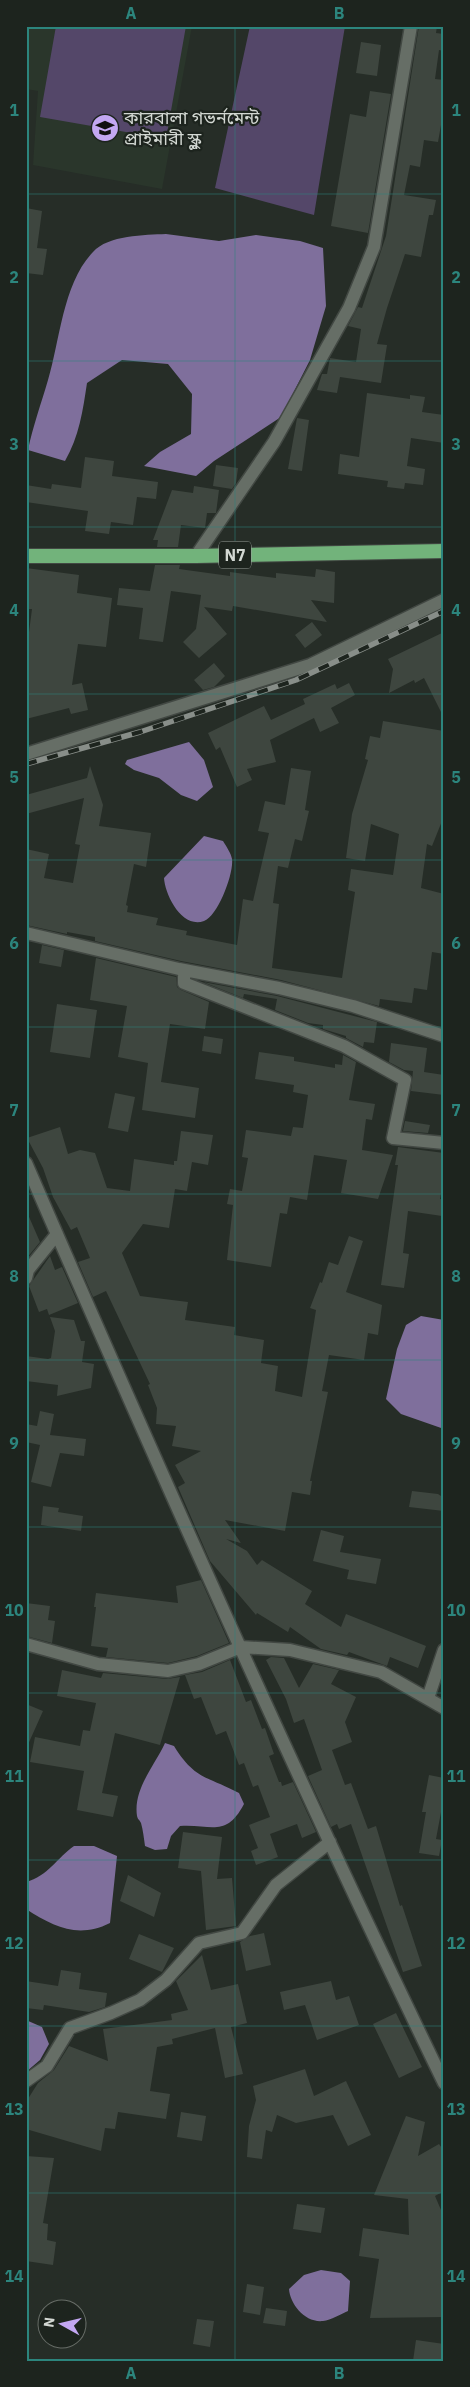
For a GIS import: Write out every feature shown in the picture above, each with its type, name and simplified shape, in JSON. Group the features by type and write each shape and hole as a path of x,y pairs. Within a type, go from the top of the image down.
{"highway":[{"name":"N7","path":"26,556 196,556 444,551"}],"street":[{"path":"196,556 274,442 348,308 374,247 411,26"},
{"path":"26,754 310,665 444,600"},
{"path":"26,933 184,970 279,988 353,1006 444,1036"},
{"path":"184,970 184,983 344,1046 405,1080 393,1138 444,1143"},
{"path":"26,1163 151,1449 330,1842 444,2083"},
{"path":"26,1278 28,1270 57,1234"},
{"path":"26,1644 98,1664 168,1671 199,1664 241,1647 290,1650 381,1672 444,1708"},
{"path":"428,1698 444,1650"},
{"path":"26,2081 47,2066 70,2028 140,2000 166,1980 199,1943 242,1933 276,1885 330,1842"}],"shaded area":[{"name":"কারবালা গভর্নমেন্ট প্রাইমারী স্কুল","path":"26,26 192,26 162,189 33,165 38,91 26,89"},
{"path":"56,26 186,26 166,139 40,117"},
{"path":"250,26 345,26 314,215 215,188"},
{"path":"166,234 219,241 256,235 300,241 323,248 326,306 310,360 281,417 214,461 196,476 144,466 160,452 191,434 192,394 168,364 122,360 87,383 77,433 65,461 28,450 69,296 75,279 83,265 93,252 108,242 127,237"},
{"path":"189,742 204,760 213,787 197,801 181,795 159,778 134,770 125,764 127,760"},
{"path":"204,836 223,841 231,854 232,865 228,883 215,911 204,921 196,922 189,920 176,909 171,901 164,878"},
{"path":"421,1316 444,1320 444,1429 401,1414 386,1399 397,1349 406,1325"},
{"path":"165,1743 174,1746 189,1765 202,1776 239,1793 244,1804 231,1822 217,1827 180,1826 171,1836 167,1849 155,1850 145,1846 141,1823 137,1816 137,1806 141,1787"},
{"path":"74,1846 94,1846 117,1856 110,1923 98,1928 87,1930 66,1929 46,1921 26,1909 26,1882 40,1876"},
{"path":"26,2020 42,2027 49,2044 40,2060 26,2072"},
{"path":"321,2270 341,2273 350,2281 348,2311 333,2318 316,2321 305,2316 295,2306 289,2289 304,2275"}],"building":[{"path":"419,26 437,26 436,33 444,34 444,51 439,50 435,79 444,80 441,98 444,99 444,126 441,125 438,142 424,140 420,167 410,165 404,195 436,200 433,215 429,215 421,257 405,254 387,308 377,344 387,345 381,383 340,377 337,393 317,390 322,374 327,374 330,358 356,362 361,329 348,326 358,307 362,308 386,236"},
{"path":"361,42 381,45 377,76 356,73"},
{"path":"370,91 391,94 368,233 331,226 350,114 366,117"},
{"path":"26,208 42,211 37,248 47,249 43,275 26,273"},
{"path":"367,393 410,399 410,395 425,397 422,412 444,415 444,443 411,438 407,466 425,469 423,485 405,483 404,489 387,487 388,481 338,474 340,454 359,457"},
{"path":"297,418 309,420 302,471 288,469"},
{"path":"85,457 114,461 112,476 158,482 156,499 137,497 133,525 111,522 109,534 85,531 88,511 26,502 26,485 51,489 52,484 81,488"},
{"path":"216,465 238,468 236,483 232,489 213,486"},
{"path":"194,486 219,490 216,513 207,513 205,528 181,525 178,547 157,547 158,540 153,540 172,490 193,493"},
{"path":"155,565 180,565 179,569 230,576 230,572 276,578 276,573 315,577 316,569 335,572 334,603 311,600 327,622 233,606 232,611 204,607 227,634 199,658 183,642 196,629 201,595 171,591 163,642 139,639 143,608 117,605 119,588 150,591"},
{"path":"26,568 79,575 77,593 112,598 106,647 78,644 72,685 82,683 88,710 71,714 69,708 26,719 26,655 32,609 26,609"},
{"path":"312,622 322,635 305,648 295,635"},
{"path":"444,632 444,718 424,678 415,683 414,680 389,693 393,669 388,659"},
{"path":"214,663 225,676 214,687 203,690 194,680"},
{"path":"349,683 355,695 331,708 339,723 320,732 314,718 270,740 276,762 247,769 252,780 237,787 220,747 216,750 208,733 264,706 271,720 305,704 303,699 335,684 337,689"},
{"path":"383,721 444,731 444,816 432,846 427,844 421,888 444,894 444,954 432,952 427,990 414,988 412,1003 380,999 379,1006 281,980 181,961 95,941 95,937 67,932 67,934 26,925 26,849 49,854 44,878 73,883 80,845 75,844 84,798 26,814 26,795 87,778 90,766 103,805 99,826 151,833 146,867 134,864 126,905 128,906 127,912 158,918 156,925 187,931 186,935 237,945 243,899 253,901 269,833 258,831 265,801 285,805 291,768 311,771 305,810 309,811 302,841 295,839 288,868 278,866 273,903 279,904 272,968 342,978 355,892 348,890 351,869 393,875 399,834 371,824 365,861 346,858 352,814 368,760 365,759 370,736 380,738"},
{"path":"42,945 64,950 61,967 39,963"},
{"path":"96,958 176,977 177,987 209,1002 205,1029 170,1024 161,1082 199,1088 195,1118 142,1110 148,1063 118,1057 127,1006 90,1000"},
{"path":"203,982 277,996 377,1022 374,1043 364,1042 363,1047 346,1038 346,1036 323,1029 323,1025 308,1023 275,1010 277,999 244,994 243,998"},
{"path":"57,1004 97,1010 90,1058 50,1052"},
{"path":"204,1036 223,1039 221,1054 202,1051"},
{"path":"391,1043 427,1048 424,1072 444,1075 444,1095 411,1091 413,1071 404,1070 389,1062"},
{"path":"259,1052 294,1057 294,1061 335,1068 335,1064 342,1065 343,1055 356,1062 349,1100 375,1104 372,1120 366,1119 362,1150 393,1155 378,1199 341,1193 347,1160 314,1155 307,1200 290,1197 287,1214 280,1213 271,1267 227,1260 233,1205 227,1204 230,1189 242,1191 248,1158 242,1157 246,1130 291,1136 293,1127 303,1128 308,1095 293,1092 294,1085 255,1079"},
{"path":"115,1093 135,1097 128,1132 108,1128"},
{"path":"405,1121 430,1125 428,1133 403,1131"},
{"path":"60,1127 68,1154 80,1150 95,1153 107,1188 130,1191 134,1159 174,1165 174,1161 177,1161 181,1131 213,1135 208,1165 192,1162 187,1191 175,1189 169,1228 143,1224 122,1253 140,1296 188,1302 185,1320 235,1327 234,1335 264,1340 261,1363 278,1366 275,1391 302,1397 316,1310 310,1308 320,1282 322,1283 329,1262 338,1265 349,1236 363,1241 346,1292 382,1305 378,1335 368,1333 364,1360 329,1355 322,1391 328,1392 310,1481 312,1481 310,1495 292,1492 285,1531 225,1520 241,1543 226,1539 247,1551 257,1565 262,1560 312,1591 305,1604 341,1627 346,1614 426,1646 418,1668 390,1657 387,1666 349,1652 347,1655 321,1649 290,1627 288,1632 257,1613 256,1615 210,1561 178,1487 185,1483 175,1465 201,1451 172,1446 176,1426 156,1424 157,1408 148,1385 150,1384 106,1291 93,1297 78,1262 90,1258 88,1253 77,1227 71,1230 53,1197 43,1168 27,1138"},
{"path":"398,1147 444,1153 444,1176 440,1199 444,1200 442,1216 408,1211 403,1253 409,1254 404,1288 381,1285 398,1165 395,1165"},
{"path":"26,1210 40,1242 26,1259"},
{"path":"50,1256 55,1270 62,1267 78,1303 49,1315 47,1309 39,1312 29,1286"},
{"path":"50,1317 74,1320 81,1341 85,1341 82,1362 94,1364 91,1388 57,1396 58,1385 26,1381 26,1356 51,1358 55,1331"},
{"path":"40,1411 54,1414 50,1435 86,1439 84,1456 60,1453 51,1487 31,1482 40,1445 26,1442 26,1424 37,1426"},
{"path":"412,1491 438,1494 444,1498 444,1511 409,1507"},
{"path":"43,1506 59,1508 58,1512 83,1516 81,1531 41,1525"},
{"path":"321,1530 344,1536 340,1552 381,1559 376,1584 347,1579 349,1570 313,1561"},
{"path":"201,1580 229,1643 197,1656 168,1663 106,1657 108,1648 91,1646 96,1593 178,1603 176,1586"},
{"path":"26,1603 50,1606 48,1620 55,1621 52,1643 26,1636"},
{"path":"271,1657 284,1658 299,1688 313,1664 339,1670 331,1684 356,1697 345,1722 352,1742 332,1750 345,1785 351,1783 368,1829 376,1826 400,1906 402,1905 422,1966 403,1972 351,1824 339,1829 337,1824 331,1827 308,1776 322,1770 304,1719 294,1723 286,1699 266,1660"},
{"path":"230,1660 246,1702 251,1700 262,1729 265,1728 274,1754 269,1756 279,1782 281,1782 282,1786 293,1782 316,1832 302,1838 297,1824 270,1834 278,1857 256,1865 251,1851 258,1848 249,1825 270,1817 258,1785 253,1787 244,1763 239,1765 226,1731 216,1735 201,1697 194,1699 185,1675 202,1672"},
{"path":"62,1670 101,1678 103,1673 167,1679 180,1677 160,1745 115,1733 102,1793 118,1796 113,1817 77,1810 84,1771 30,1762 35,1737 80,1746 83,1730 90,1731 96,1703 57,1696"},
{"path":"26,1704 43,1711 26,1749"},
{"path":"429,1775 444,1778 444,1796 436,1839 442,1840 439,1856 419,1853 426,1812 422,1812"},
{"path":"183,1832 222,1837 217,1879 232,1878 236,1926 206,1930 201,1871 178,1868"},
{"path":"128,1875 161,1893 154,1917 120,1901"},
{"path":"264,1933 271,1965 246,1971 240,1942 250,1936"},
{"path":"139,1934 174,1948 162,1972 129,1959"},
{"path":"202,1955 211,1990 238,1984 247,2023 231,2027 243,2074 225,2078 215,2028 172,2039 173,2044 157,2047 150,2091 170,2094 166,2119 118,2112 115,2129 105,2128 101,2151 26,2129 26,2102 38,2083 54,2070 69,2046 108,2061 103,2029 172,2020 171,2014 188,2010 176,1981"},
{"path":"61,1970 81,1973 79,1989 107,1993 105,2007 89,2012 44,2005 43,2010 26,2008 26,1981 58,1986"},
{"path":"331,1981 336,2000 349,1996 359,2025 317,2040 305,2005 284,2010 280,1992"},
{"path":"396,2013 422,2067 399,2078 373,2024"},
{"path":"305,2069 314,2096 346,2081 371,2135 348,2146 333,2115 296,2123 277,2115 272,2132 266,2130 262,2159 247,2157 249,2126 256,2100 253,2086"},
{"path":"181,2112 206,2116 202,2141 177,2137"},
{"path":"406,2116 425,2122 418,2156 439,2144 444,2151 444,2191 435,2196 444,2217 444,2317 370,2318 379,2259 359,2256 363,2228 409,2235 408,2199 374,2195"},
{"path":"26,2156 54,2158 43,2223 48,2224 47,2240 56,2242 53,2265 26,2261"},
{"path":"297,2204 325,2208 321,2233 293,2229"},
{"path":"247,2284 264,2287 260,2315 243,2312"},
{"path":"266,2308 287,2311 285,2326 263,2323"},
{"path":"197,2319 214,2321 210,2347 193,2344"},
{"path":"416,2340 444,2344 444,2361 413,2361"}],"railway":[{"path":"26,764 140,732 296,680 444,611"}],"place":[{"name":"কারবালা গভর্নমেন্ট প্রাইমারী স্কুল","path":"105,128"}]}
